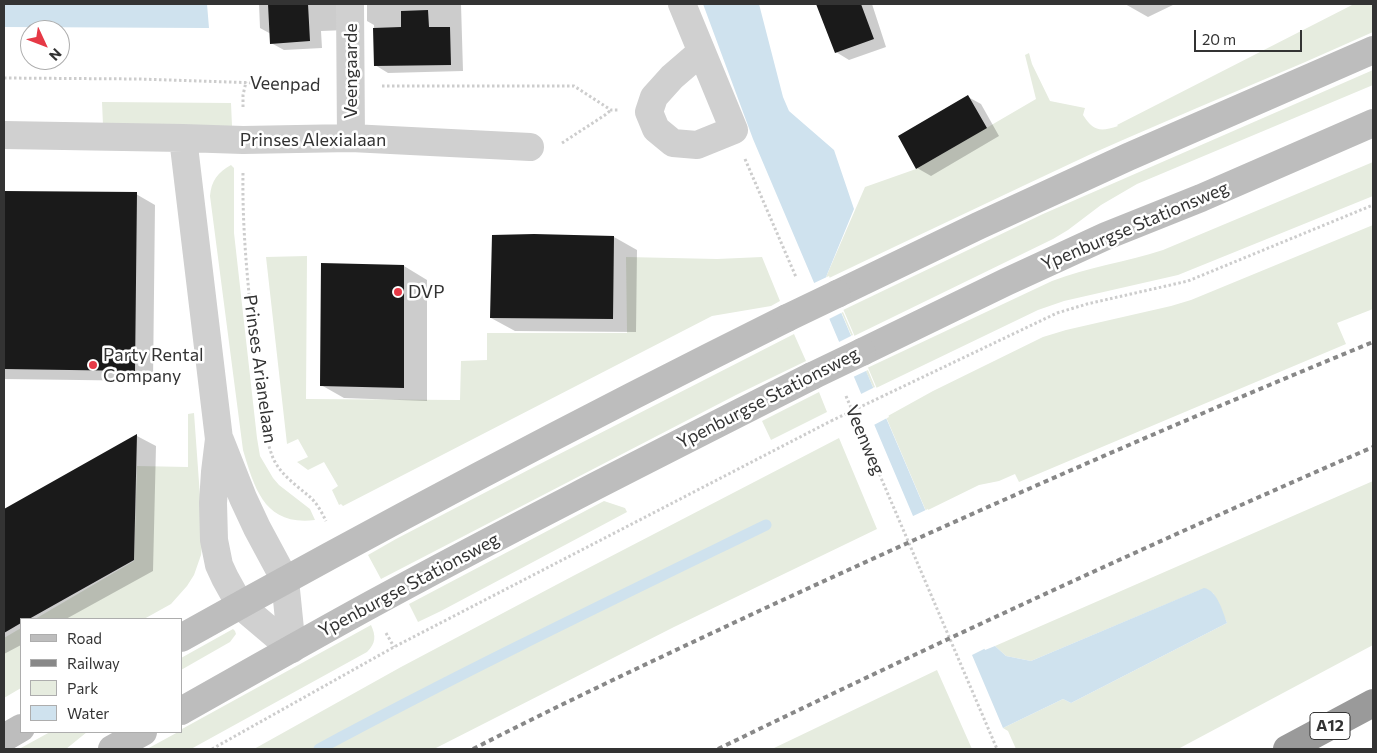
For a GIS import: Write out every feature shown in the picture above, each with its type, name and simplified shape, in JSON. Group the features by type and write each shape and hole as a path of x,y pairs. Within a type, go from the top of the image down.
{"highway":[{"name":"A12","path":"1287,749 1373,704"}],"main road":[{"path":"182,637 341,549 517,455 788,318 978,226 1373,50"},
{"name":"Ypenburgse Stationsweg","path":"182,709 371,604 558,505 812,376 1106,236 1201,198 1373,123"},
{"path":"4,738 20,729"},
{"path":"112,749 141,733"}],"street":[{"name":"Veengaarde","path":"350,4 351,138"},
{"path":"682,4 734,130 697,145 673,143 656,129 649,112 654,97 672,77 701,52"},
{"name":"Prinses Alexialaan","path":"4,135 243,140 351,138 530,147"},
{"path":"183,138 219,439 213,488 215,548 222,573 240,606 292,648"},
{"path":"219,439 246,506 285,580 292,648"}],"path":[{"name":"Veenpad","path":"4,78 138,78 351,86 574,86 610,110"},
{"name":"Prinses Arianelaan","path":"246,82 243,95 242,212 246,270 264,428 274,460 292,483 315,502 341,549"},
{"path":"530,147 557,146 610,110 649,112"},
{"path":"734,130 797,280"},
{"path":"212,749 394,648 831,421 1057,313 1087,304 1188,281 1373,205"},
{"name":"Veenweg","path":"846,395 997,749"},
{"path":"371,604 394,648"}],"green space":[{"path":"1354,4 1373,4 1373,32 1091,154 827,279 826,277 865,187 916,169 1036,99 1025,55 1029,53 1032,64 1050,101 1085,108 1083,115 1090,124 1098,129 1106,129 1118,126"},
{"path":"1373,70 1373,85 1137,184 1101,205 1053,239 852,337 841,311 1043,214"},
{"path":"102,102 231,103 232,126 103,125"},
{"path":"1373,162 1373,196 1178,275 1064,301 1038,310 874,389 865,369 1052,281 1163,250"},
{"path":"231,165 234,168 234,233 260,456 279,485 310,509 315,520 298,520 284,517 273,511 265,502 252,479 243,450 210,196 216,178"},
{"path":"1373,225 1373,309 1337,323 1346,344 1019,482 1015,474 999,481 979,485 926,511 886,417 933,391 1043,337 1191,300"},
{"path":"307,256 306,399 460,400 461,361 487,360 487,333 627,333 626,257 717,259 762,257 780,301 771,306 712,316 343,506 339,505 332,490 338,486 324,462 308,470 297,462 308,457 298,439 287,444 266,257"},
{"path":"794,334 806,361 736,395 381,579 368,555 534,467"},
{"path":"819,392 827,412 771,440 762,421"},
{"path":"194,413 203,538 201,555 194,575 187,586 171,604 146,618 37,618 134,561 137,466 188,467 188,414"},
{"path":"839,438 877,529 674,627 434,749 254,749 401,667"},
{"path":"1373,481 1373,645 1178,749 1016,749 1008,731 1003,728 1063,699 1071,703 1227,623 1213,593 1200,590 1031,661 1006,656 995,646"},
{"path":"604,501 625,508 627,512 418,622 409,604"},
{"path":"371,625 374,639 372,646 367,652 191,749 147,749 176,733 182,733 182,729"},
{"path":"20,629 20,689 4,698 4,638"},
{"path":"233,629 235,631 236,634 230,642 182,669 182,657"},
{"path":"937,670 972,749 772,749"},
{"path":"48,733 86,733 66,749 19,749"}],"water":[{"path":"4,4 207,4 209,28 70,27 70,20 20,20 20,27 4,27"},
{"path":"703,4 759,4 783,97 789,111 834,150 854,209 826,277 985,650 995,646 1006,656 1031,661 1204,588 1216,597 1227,623 1071,703 1063,699 1003,728 753,139"}],"pier":[{"path":"829,276 889,417 872,426 859,395 875,387 868,370 851,378 837,343 853,335 843,312 827,320 812,284"},
{"path":"928,509 988,647 970,656 911,517"}],"building":[{"path":"268,4 308,4 310,41 270,44"},
{"path":"816,4 861,4 874,39 835,53"},
{"path":"428,10 429,27 450,27 451,65 374,66 373,28 401,27 401,11"},
{"path":"968,95 987,128 916,169 898,136"},
{"path":"4,191 137,192 135,371 4,369"},
{"path":"492,235 614,236 613,319 490,318"},
{"path":"321,263 404,265 404,388 320,386"},
{"path":"137,434 134,560 31,618 20,618 20,624 4,633 4,509"}],"waterway":[{"path":"319,749 485,663 766,525"}],"railway":[{"path":"473,749 651,662 911,541 1064,473 1373,342"},
{"path":"718,749 1044,595 1373,447"}],"place":[{"name":"DVP","path":"398,292"},
{"name":"Party Rental Company","path":"93,365"}]}
